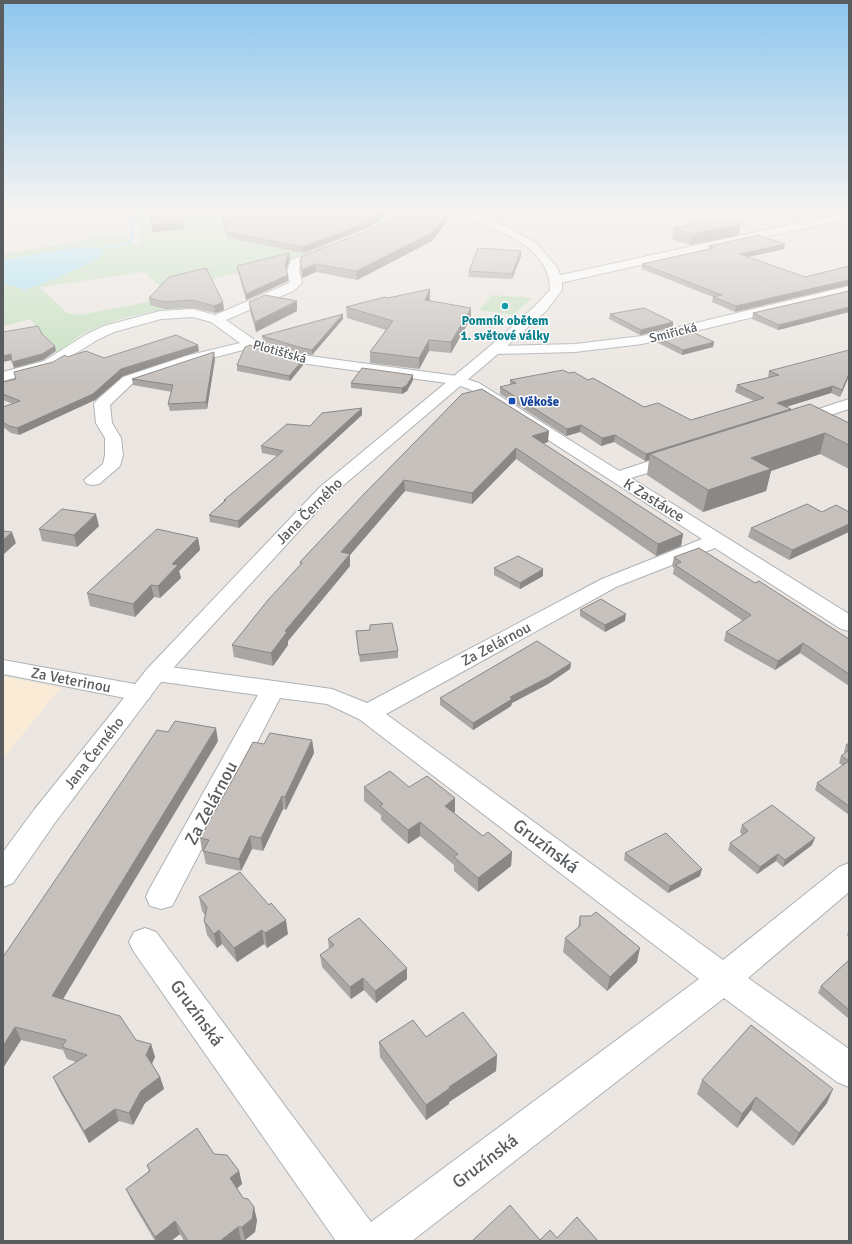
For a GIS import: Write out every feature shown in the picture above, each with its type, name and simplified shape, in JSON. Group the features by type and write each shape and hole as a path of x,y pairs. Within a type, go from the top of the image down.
{"street":[{"path":"216,319 289,288 296,283 293,271 294,267"},
{"path":"551,267 556,280 615,267"},
{"name":"Jana Černého","path":"3,875 44,818 156,673 326,491 494,350 548,302 556,290 556,280"},
{"name":"Smiřická","path":"494,350 575,348 642,340 849,290"},
{"name":"Plotišťská","path":"3,377 49,364 92,337 109,329 142,319 176,313 193,313 216,319 251,344 300,359 457,380"},
{"path":"93,480 111,466 114,455 115,445 113,438 104,423 102,404 128,380 191,359 251,344"},
{"name":"K Zastávce","path":"457,380 474,386 849,624"},
{"path":"784,425 849,404"},
{"path":"617,477 690,454"},
{"name":"Za Zelárnou","path":"368,713 609,583 717,540"},
{"name":"Za Veterinou","path":"3,667 140,694"},
{"path":"156,673 332,697 368,713"},
{"name":"Za Zelárnou","path":"160,897 273,688"},
{"name":"Gruzínská","path":"368,713 724,979 849,1070"},
{"name":"Gruzínská","path":"379,1241 724,979 849,875"},
{"name":"Gruzínská","path":"145,942 360,1241"}],"shaded area":[{"path":"3,676 61,688 3,758"}],"green space":[{"path":"3,267 263,267 212,279 204,276 160,287 145,272 40,287 67,313 80,315 173,297 195,309 168,310 124,318 81,335 58,353 43,338 31,319 3,326"},
{"path":"492,295 532,298 513,315 479,310"}],"water":[{"path":"3,267 81,267 24,290 15,286 3,284"}],"building":[{"path":"237,267 286,267 288,275 246,294"},
{"path":"301,267 308,267 302,270"},
{"path":"333,267 364,267 356,271"},
{"path":"471,267 515,267 512,274 469,271"},
{"path":"650,267 777,267 805,277 849,267 849,280 736,306 713,297 722,295"},
{"path":"206,268 223,302 214,306 192,300 164,302 149,298 169,277"},
{"path":"430,289 425,300 471,308 451,342 429,340 419,358 370,352 393,321 346,307 385,297 388,298"},
{"path":"849,291 849,307 779,325 753,313"},
{"path":"265,295 297,301 255,322 249,302"},
{"path":"644,308 673,322 641,330 610,314"},
{"path":"343,314 312,350 262,336"},
{"path":"38,326 42,334 55,346 42,354 12,362 11,354 3,356 3,332"},
{"path":"688,330 714,342 683,350 656,337"},
{"path":"176,335 198,345 121,369 93,394 17,428 9,426 3,422 3,407 20,401 3,394 3,382 16,379 14,372 53,362 65,355 67,357 86,351 104,358"},
{"path":"250,345 303,360 289,376 237,365 245,347"},
{"path":"849,350 849,374 842,390 833,386 777,403 791,409 646,454 615,435 602,438 581,425 567,429 500,387 516,383 510,380 563,370 569,373 574,372 588,380 593,378 644,407 658,403 691,420 764,398 737,385 779,375 769,371"},
{"path":"214,352 206,402 168,404 173,385 132,379"},
{"path":"362,368 413,375 407,385 402,388 351,383"},
{"path":"482,389 549,431 532,436 683,534 658,544 516,448 472,493 404,480 341,552 350,554 285,631 287,632 271,653 232,645 268,600 302,563 300,562 364,494 462,394"},
{"path":"810,404 849,423 849,445 825,433 751,458 771,469 708,490 650,454"},
{"path":"362,408 238,521 209,515 226,500 224,500 283,451 261,446 287,424 310,426 322,413"},
{"path":"807,504 822,512 836,505 849,512 849,524 792,550 751,528"},
{"path":"62,509 96,514 74,535 39,529"},
{"path":"157,529 198,538 172,564 178,565 158,586 151,585 133,604 87,593"},
{"path":"3,531 12,532 3,540"},
{"path":"699,548 755,583 759,581 849,639 849,674 803,643 778,661 726,632 751,615 675,565 681,562 674,557"},
{"path":"518,556 543,569 520,583 494,568"},
{"path":"601,599 626,614 605,625 580,610"},
{"path":"392,623 398,651 359,655 356,631 370,630 370,625"},
{"path":"537,641 571,663 549,677 510,697 512,699 473,723 440,698"},
{"path":"175,721 216,728 52,996 120,1016 136,1040 151,1044 146,1055 160,1077 141,1091 129,1113 115,1109 84,1131 53,1077 87,1055 62,1047 66,1040 15,1027 3,1046 3,957 157,730 168,732"},
{"path":"270,733 312,740 285,797 282,796 261,838 250,836 239,859 203,851 209,840 200,838 253,742 264,744"},
{"path":"849,750 849,761 841,756"},
{"path":"849,761 849,806 817,783"},
{"path":"390,771 409,787 427,776 455,798 445,806 483,836 488,832 512,852 478,878 454,857 458,854 420,822 408,830 380,806 383,804 364,787"},
{"path":"772,805 815,838 785,860 778,854 760,867 730,843 748,831 742,825"},
{"path":"666,833 702,869 670,886 625,853"},
{"path":"240,872 269,905 271,903 286,920 265,933 262,930 234,948 219,930 214,934 204,921 207,907 199,897"},
{"path":"596,912 640,948 610,977 565,938 580,926 580,916 591,916"},
{"path":"359,918 407,968 375,991 363,978 350,987 320,955 334,945 328,939"},
{"path":"849,960 849,1010 821,986"},
{"path":"463,1012 497,1055 449,1087 450,1088 426,1105 379,1042 413,1020 426,1037"},
{"path":"751,1025 833,1089 799,1133 756,1097 742,1114 702,1080"},
{"path":"197,1128 214,1154 227,1155 239,1171 230,1178 243,1198 248,1199 254,1207 252,1219 242,1227 238,1227 220,1241 188,1241 175,1221 155,1237 126,1189 150,1171 147,1165"},
{"path":"510,1205 540,1240 550,1230 557,1238 577,1217 598,1241 472,1241"}],"place":[{"name":"Pomník obětem 1. světové války","path":"505,306"},
{"name":"Věkoše","path":"512,401"}]}
